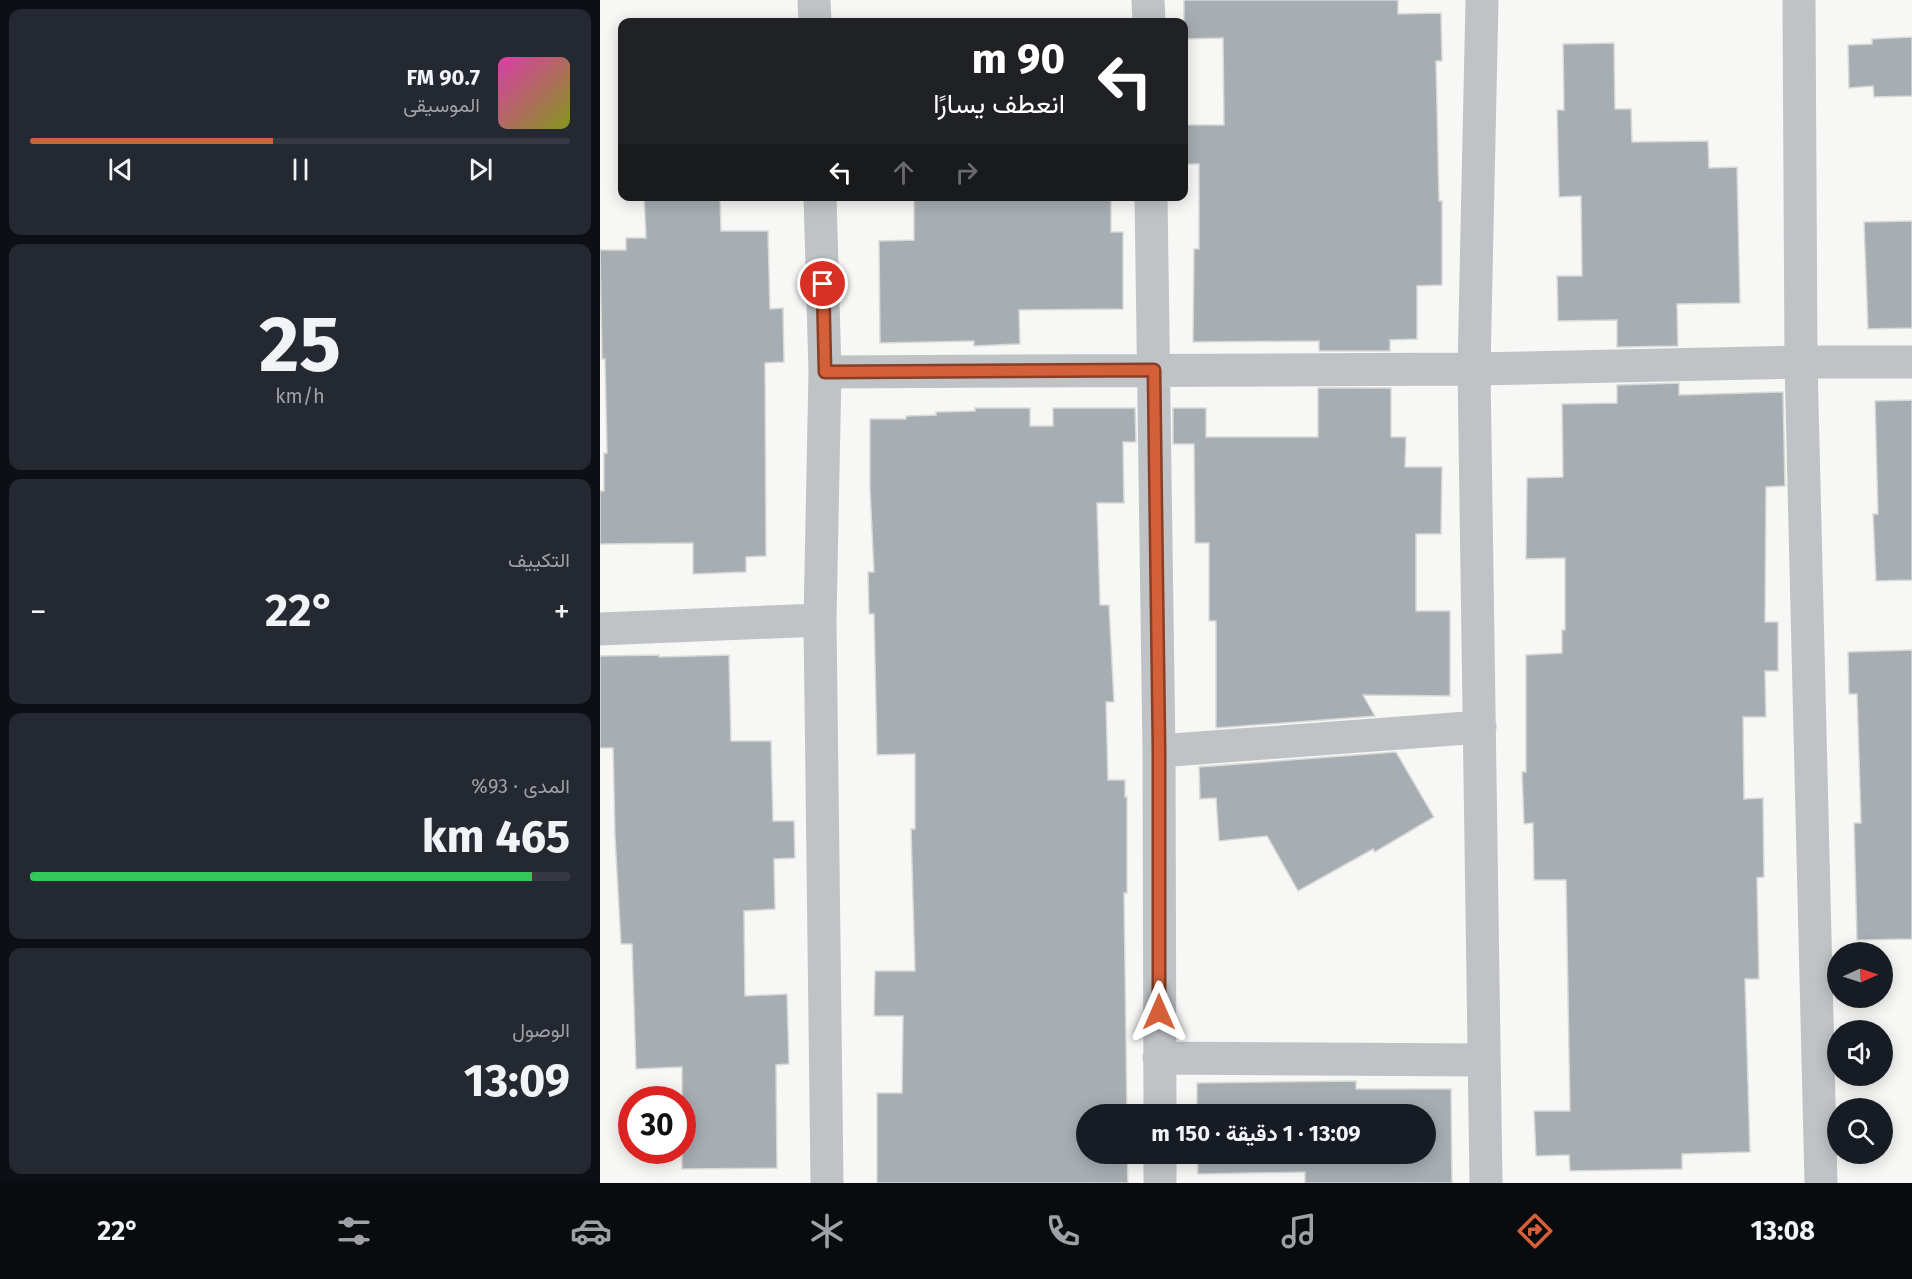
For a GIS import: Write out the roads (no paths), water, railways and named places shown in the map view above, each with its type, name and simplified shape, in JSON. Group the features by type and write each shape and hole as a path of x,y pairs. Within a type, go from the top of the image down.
{"street":[{"path":"814,0 815,18"},
{"path":"1148,0 1149,18"},
{"path":"1482,0 1474,369 1486,1183"},
{"path":"1799,0 1801,362 1821,1183"},
{"path":"820,201 825,372 820,620 827,1183"},
{"path":"1151,201 1159,751 1160,1104"},
{"path":"825,372 1474,369 1912,362"},
{"path":"600,629 820,620"},
{"path":"1159,751 1480,727"},
{"path":"1159,1058 1484,1060"},
{"path":"1160,1164 1160,1183"}]}
